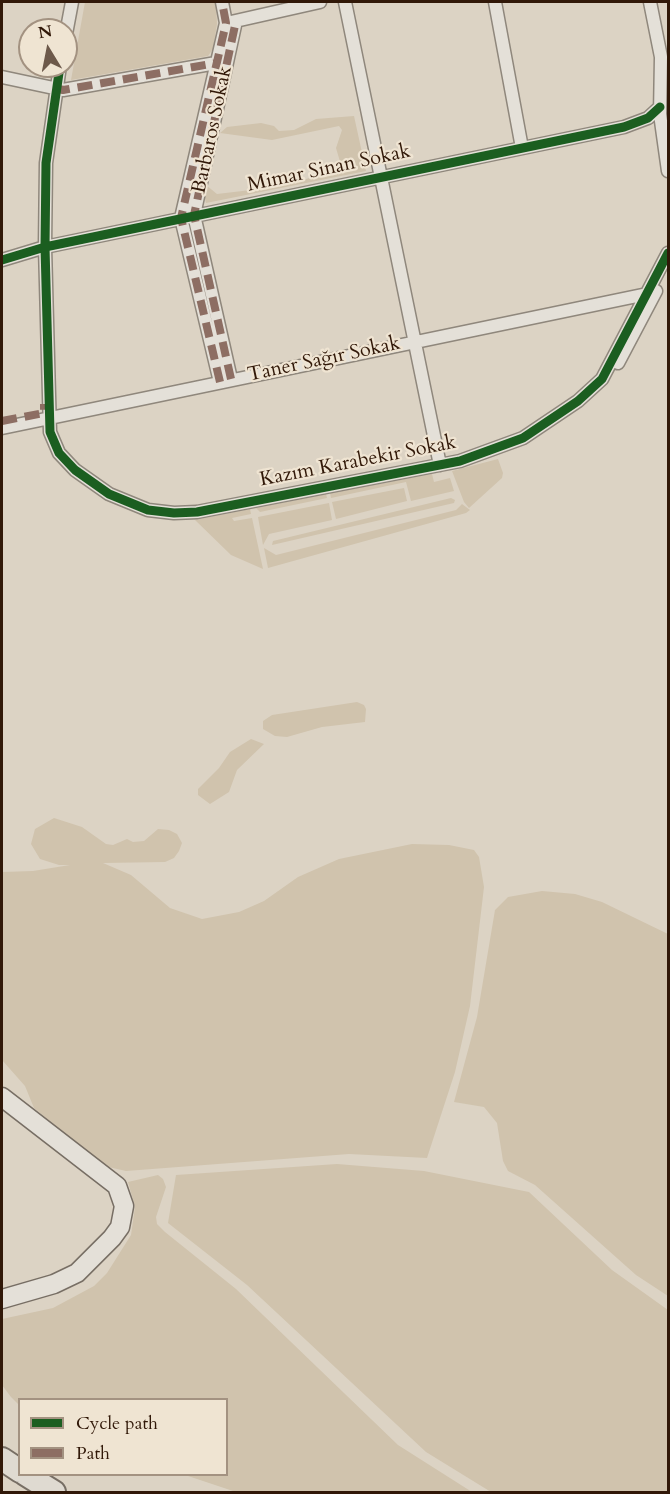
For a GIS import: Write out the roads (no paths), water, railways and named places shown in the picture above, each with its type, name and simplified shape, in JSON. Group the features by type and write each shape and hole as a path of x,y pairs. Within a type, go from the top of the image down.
{"highway":[{"path":"2,1459 18,1470"},
{"path":"28,1476 53,1491"}],"street":[{"path":"69,18 72,2"},
{"path":"222,2 231,22 216,63 181,218 226,381"},
{"path":"231,22 320,2"},
{"path":"345,2 440,465"},
{"path":"495,2 522,148"},
{"path":"650,2 662,72 660,107 669,171"},
{"name":"Barbaros Sokak","path":"226,381 194,215 231,22"},
{"path":"2,77 63,90 216,63"},
{"name":"Kazım Karabekir Sokak","path":"58,78 46,163 45,247 50,417 53,442 66,462 89,481 125,501 155,511 197,512 440,465 480,455 523,438 578,401 602,379 669,253"},
{"name":"Mimar Sinan Sokak","path":"2,261 45,247 624,127 648,118 660,107"},
{"path":"2,267 38,256 44,413 2,422"},
{"path":"125,501 123,508 144,516 170,520 194,519 455,468 510,451 554,425 602,388 649,307 657,290 653,282"},
{"name":"Taner Sağır Sokak","path":"2,428 647,294"},
{"path":"2,1097 117,1186 124,1206 120,1227 77,1273 54,1284 2,1299"}]}
